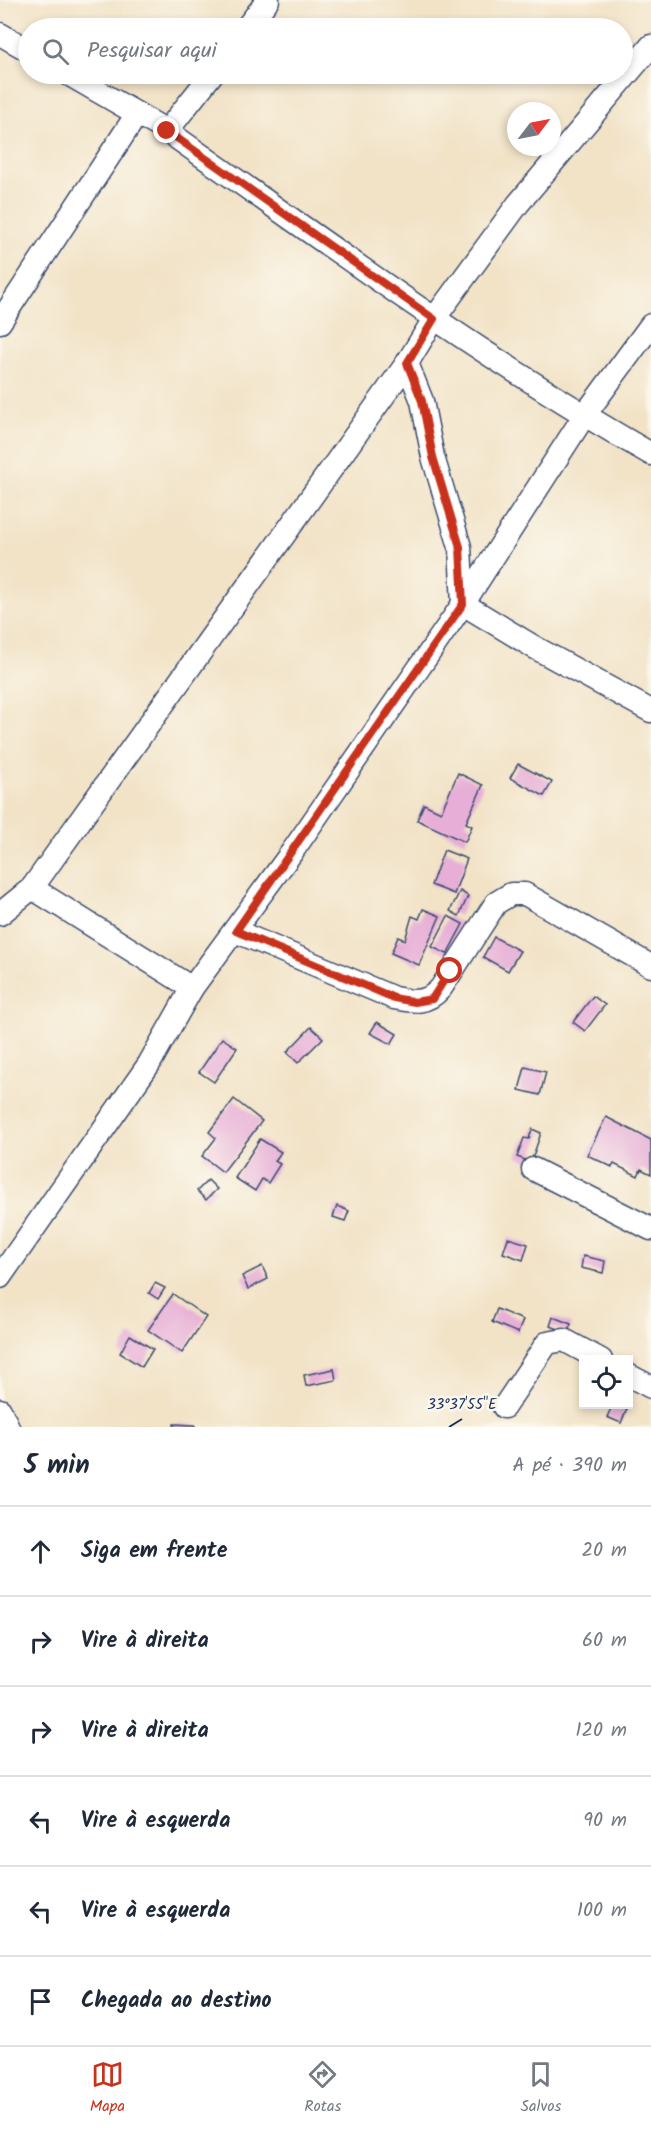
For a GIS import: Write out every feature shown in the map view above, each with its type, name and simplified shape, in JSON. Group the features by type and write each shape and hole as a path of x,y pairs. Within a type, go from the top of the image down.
{"street":[{"path":"254,18 268,0"},
{"path":"0,34 18,44"},
{"path":"633,67 651,46"},
{"path":"85,84 167,131 434,319 584,416 651,454"},
{"path":"167,131 204,84"},
{"path":"0,914 32,888 407,363 434,319 518,204 619,84"},
{"path":"0,322 137,114"},
{"path":"0,1277 150,1064 192,988 236,931 463,604 584,416 651,325"},
{"path":"407,363 422,401 433,457 460,547 463,604"},
{"path":"463,604 534,647 651,711"},
{"path":"32,888 192,988"},
{"path":"236,931 394,998 415,1002 432,999 496,903 511,894 525,894 651,966"},
{"path":"533,1169 651,1229"},
{"path":"504,1407 548,1342 564,1340 593,1355"},
{"path":"633,1378 651,1387"},
{"path":"0,1410 8,1427"}],"building":[{"path":"518,764 552,782 544,796 510,778"},
{"path":"458,773 483,785 466,823 472,826 465,842 417,820 424,804 441,812"},
{"path":"444,850 467,859 454,894 431,885"},
{"path":"460,891 468,896 459,916 450,911"},
{"path":"423,909 440,916 419,965 391,953 398,937 405,940 412,916 419,919"},
{"path":"448,916 463,924 447,954 432,947"},
{"path":"494,937 520,951 508,971 483,957"},
{"path":"593,996 605,1005 585,1031 573,1022"},
{"path":"377,1022 397,1034 391,1044 370,1033"},
{"path":"311,1027 323,1038 298,1063 287,1052"},
{"path":"222,1038 237,1048 214,1082 199,1072"},
{"path":"525,1067 546,1072 540,1095 519,1090"},
{"path":"234,1099 262,1121 223,1172 202,1156 216,1138 209,1132"},
{"path":"606,1117 651,1140 651,1174 641,1169 638,1176 614,1164 612,1167 587,1155"},
{"path":"532,1129 541,1133 531,1162 517,1157 524,1138 529,1139"},
{"path":"260,1139 281,1152 275,1161 280,1164 268,1183 262,1179 255,1191 235,1178"},
{"path":"208,1180 217,1189 206,1200 197,1191"},
{"path":"337,1206 349,1211 345,1221 333,1217"},
{"path":"508,1238 528,1244 523,1260 503,1253"},
{"path":"583,1256 605,1261 603,1273 581,1268"},
{"path":"262,1266 268,1279 248,1289 242,1276"},
{"path":"155,1283 165,1288 158,1299 149,1293"},
{"path":"173,1294 206,1317 182,1353 148,1330"},
{"path":"497,1309 523,1320 518,1333 492,1322"},
{"path":"553,1317 571,1324 568,1332 550,1326"},
{"path":"130,1335 153,1349 142,1367 120,1353"},
{"path":"334,1369 336,1380 306,1386 304,1375"},
{"path":"611,1409 627,1409 621,1423 607,1417"},
{"path":"174,1424 195,1425 195,1427 174,1427"}],"route":[{"path":"167,131 434,319 407,363 422,401 433,457 460,547 463,604 236,931 394,998 415,1002 432,999 450,971"}]}
